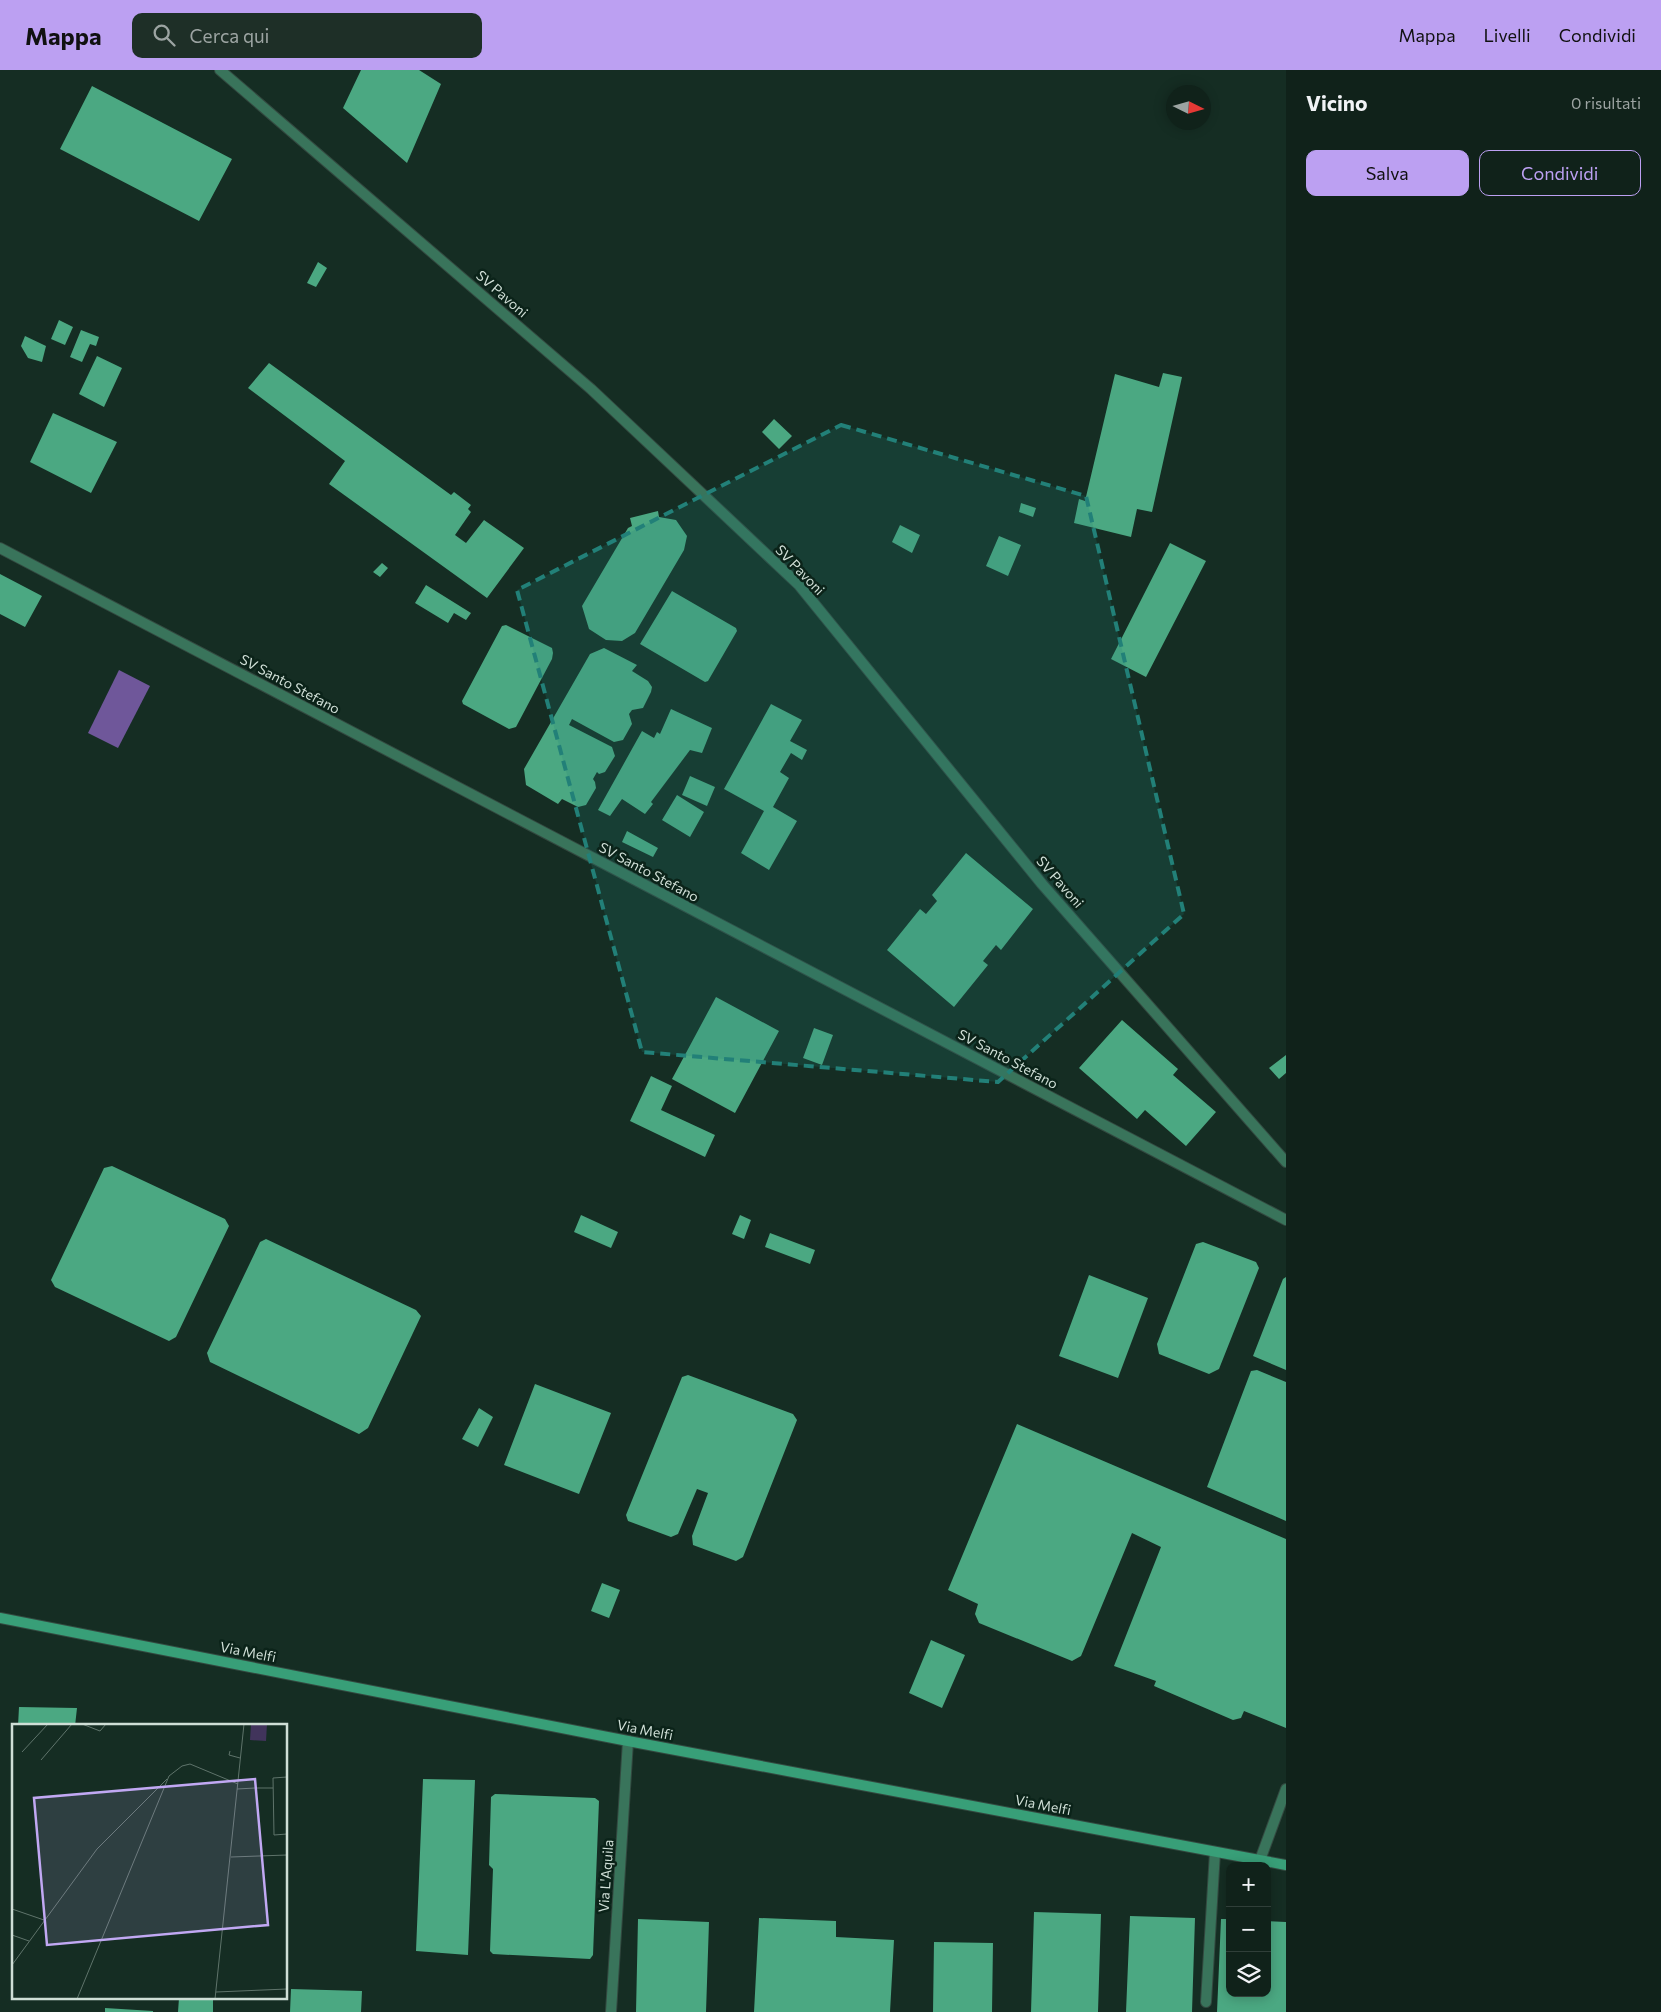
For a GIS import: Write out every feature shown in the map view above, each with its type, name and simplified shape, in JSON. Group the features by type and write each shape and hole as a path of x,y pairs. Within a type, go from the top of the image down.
{"main road":[{"name":"Via Melfi","path":"0,1618 628,1741 1286,1865"}],"street":[{"name":"SV Pavoni","path":"221,70 591,389 799,585 1042,884 1286,1162"},
{"name":"SV Santo Stefano","path":"0,548 1286,1220"},
{"name":"Via L'Aquila","path":"611,2012 628,1741"},
{"path":"1260,1860 1286,1789"},
{"path":"1206,2002 1215,1852"}],"highlighted area":[{"path":"841,425 1086,496 1184,914 998,1082 642,1052 517,590"}],"shaded area":[{"path":"119,670 150,686 118,748 88,733"}],"building":[{"path":"361,70 419,70 441,84 407,163 343,108"},
{"path":"92,86 232,159 199,221 60,149"},
{"path":"318,262 327,268 316,287 307,283"},
{"path":"59,320 73,327 65,345 51,339"},
{"path":"81,330 99,337 96,346 90,344 82,362 70,357"},
{"path":"25,336 46,346 42,362 28,358 21,346"},
{"path":"97,356 122,368 104,407 79,394"},
{"path":"269,363 451,495 454,492 471,505 468,509 471,512 455,535 466,543 484,520 524,548 487,598 329,484 345,461 248,388"},
{"path":"1163,373 1182,377 1152,512 1137,509 1131,537 1074,523 1079,499 1085,501 1115,374 1159,387"},
{"path":"53,413 117,442 91,493 30,462"},
{"path":"774,419 792,436 779,449 762,432"},
{"path":"1021,503 1036,508 1033,517 1019,512"},
{"path":"658,511 659,517 676,520 687,536 684,550 635,633 622,641 606,640 589,629 582,606 628,528 632,526 630,518"},
{"path":"900,525 920,535 912,553 892,542"},
{"path":"999,536 1021,545 1008,576 986,566"},
{"path":"1170,543 1206,561 1146,677 1111,659"},
{"path":"382,563 388,568 380,577 373,572"},
{"path":"0,574 42,596 25,627 0,614"},
{"path":"426,585 471,613 466,620 454,613 448,623 415,603"},
{"path":"672,591 736,628 737,631 708,681 705,682 640,644"},
{"path":"506,625 552,648 553,653 552,659 516,727 509,729 463,704 462,701 502,626"},
{"path":"604,648 637,665 632,671 648,681 652,687 651,692 643,708 632,710 629,714 632,724 623,740 614,742 572,719 569,725 612,747 615,756 605,772 599,774 597,772 593,779 596,788 586,805 578,807 562,799 558,804 526,785 524,769 590,654"},
{"path":"771,704 802,720 790,741 807,750 802,760 791,753 780,772 789,778 773,807 797,821 769,870 741,853 764,811 724,789"},
{"path":"671,709 712,728 702,753 690,750 651,802 653,804 645,814 622,799 610,816 598,810 642,731 654,738 657,732 660,734"},
{"path":"690,776 715,787 707,806 682,795"},
{"path":"677,795 704,812 690,837 662,820"},
{"path":"627,831 658,848 653,857 622,842"},
{"path":"966,853 1033,909 1001,950 996,945 983,961 988,965 954,1007 887,950 920,909 926,914 937,901 932,895"},
{"path":"716,997 779,1031 735,1113 672,1079"},
{"path":"1122,1020 1178,1069 1173,1075 1216,1112 1186,1146 1145,1110 1137,1119 1079,1068"},
{"path":"814,1028 833,1035 822,1065 803,1058"},
{"path":"1286,1055 1286,1073 1279,1079 1269,1068"},
{"path":"651,1076 672,1086 661,1110 715,1135 705,1157 630,1121"},
{"path":"112,1166 225,1219 229,1226 176,1337 169,1341 55,1287 51,1280 104,1168"},
{"path":"581,1215 618,1232 611,1248 574,1232"},
{"path":"740,1215 751,1220 744,1239 732,1234"},
{"path":"770,1233 815,1250 810,1264 765,1247"},
{"path":"266,1239 416,1310 421,1316 368,1428 359,1434 210,1362 207,1353 260,1242"},
{"path":"1203,1242 1256,1262 1259,1268 1219,1369 1209,1374 1159,1354 1157,1344 1196,1244"},
{"path":"1089,1275 1148,1298 1118,1378 1059,1356"},
{"path":"1286,1277 1286,1370 1253,1356 1283,1279"},
{"path":"1257,1370 1286,1382 1286,1521 1207,1487 1251,1371"},
{"path":"688,1375 793,1414 797,1420 743,1557 736,1561 693,1545 692,1536 708,1493 697,1489 678,1534 671,1537 628,1521 626,1515 682,1377"},
{"path":"535,1384 611,1413 579,1494 504,1465"},
{"path":"479,1408 493,1417 478,1447 462,1439"},
{"path":"1017,1424 1286,1539 1286,1728 1244,1711 1241,1718 1233,1720 1154,1686 1156,1681 1114,1666 1161,1547 1132,1533 1081,1656 1072,1661 979,1623 975,1614 978,1604 948,1590"},
{"path":"602,1583 620,1590 609,1618 591,1611"},
{"path":"931,1640 965,1655 942,1708 909,1693"},
{"path":"19,1707 77,1708 75,1724 18,1724"},
{"path":"423,1779 475,1780 468,1955 416,1951"},
{"path":"495,1794 595,1798 599,1801 593,1955 590,1959 493,1954 490,1951 493,1869 489,1865 491,1797"},
{"path":"1034,1912 1101,1914 1098,2012 1031,2012"},
{"path":"1130,1916 1195,1918 1192,2012 1126,2012"},
{"path":"759,1918 836,1921 836,1937 894,1940 890,2012 754,2012"},
{"path":"638,1919 709,1922 706,2012 636,2012"},
{"path":"1221,1919 1226,1919 1226,1997 1271,1997 1271,1921 1286,1922 1286,2012 1217,2012"},
{"path":"934,1942 993,1943 992,2012 933,2012"},
{"path":"291,1989 362,1991 361,2012 290,2012"},
{"path":"179,2000 213,2000 213,2012 178,2012"},
{"path":"105,2008 153,2011 153,2012 105,2012"}]}
